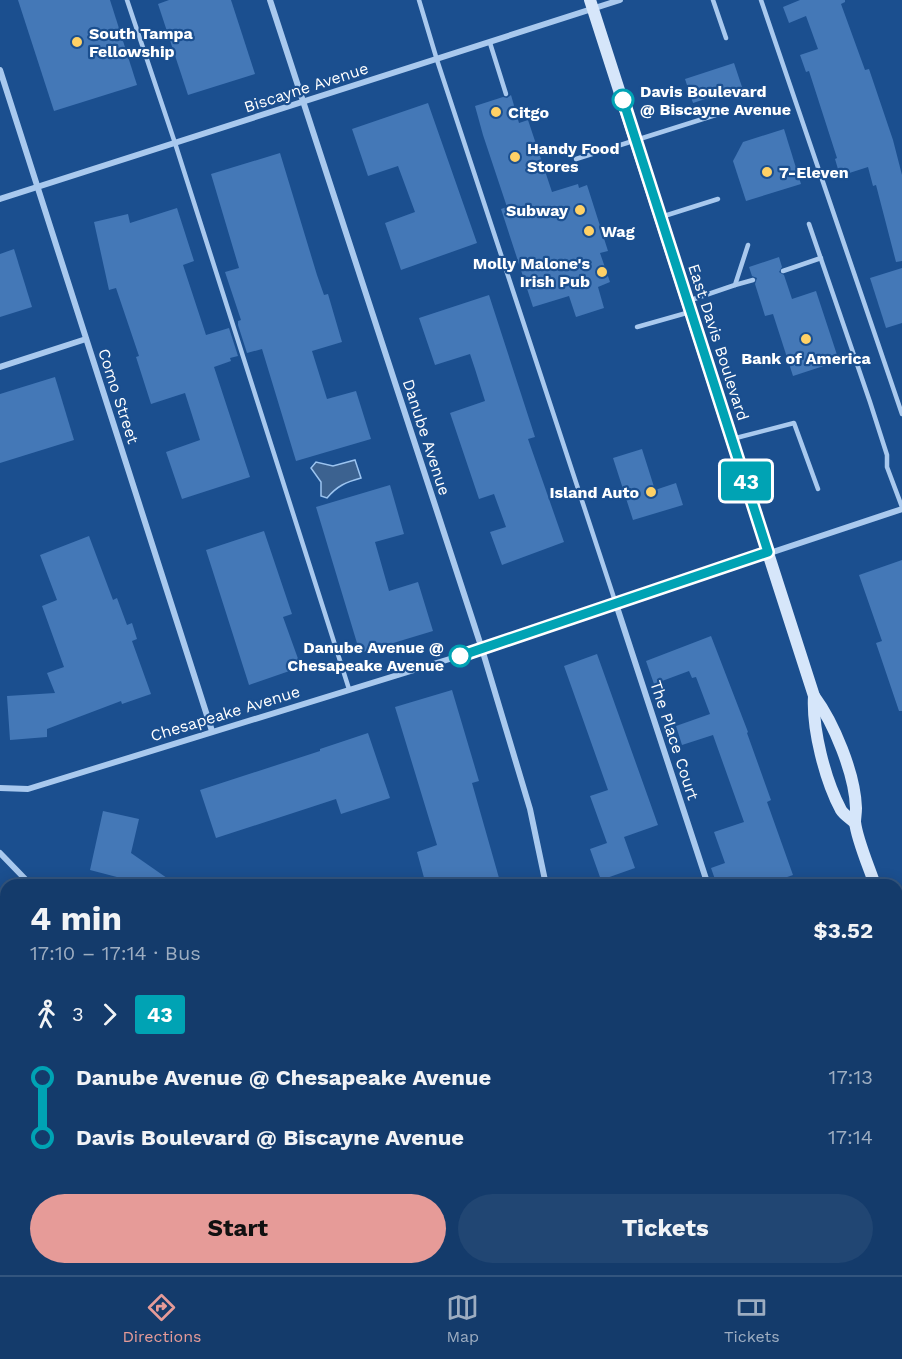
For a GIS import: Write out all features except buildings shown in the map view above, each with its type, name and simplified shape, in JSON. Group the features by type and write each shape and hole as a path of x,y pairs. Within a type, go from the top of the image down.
{"street":[{"name":"Danube Avenue","path":"270,0 305,101 482,649 530,809 545,879"},
{"name":"Biscayne Avenue","path":"0,199 490,43 592,4 620,0"},
{"name":"East Davis Boulevard","path":"592,4 814,696 825,710 836,733 852,782 856,808 855,823 873,879"},
{"name":"Como Street","path":"0,70 212,731"},
{"path":"0,367 86,339"},
{"name":"Chesapeake Avenue","path":"0,788 28,789 482,649 902,508"},
{"name":"The Place Court","path":"616,604 706,879"},
{"name":"East Davis Boulevard","path":"814,696 813,715 816,738 842,812 855,823"},
{"path":"0,853 25,879"}],"lane":[{"path":"127,0 175,143 349,689"},
{"path":"419,0 616,604"},
{"path":"713,0 726,38"},
{"path":"761,0 902,414"},
{"path":"490,43 506,94"},
{"path":"576,159 725,112"},
{"path":"661,216 718,199"},
{"path":"809,225 887,455 887,467 902,508"},
{"path":"735,285 748,244"},
{"path":"783,271 821,258"},
{"path":"638,327 735,285 753,280"},
{"path":"732,439 794,423 818,489"}],"water":[{"path":"355,460 361,478 342,485 327,498 321,496 321,482 311,468 316,462 333,466"}],"bus line":[{"name":"43","path":"460,656 768,552 623,100"}],"place":[{"name":"South Tampa Fellowship","path":"77,42"},
{"name":"Davis Boulevard @ Biscayne Avenue","path":"623,100"},
{"name":"Citgo","path":"496,112"},
{"name":"Handy Food Stores","path":"515,157"},
{"name":"7-Eleven","path":"767,172"},
{"name":"Subway","path":"580,210"},
{"name":"Wag","path":"589,231"},
{"name":"Molly Malone's Irish Pub","path":"602,272"},
{"name":"Bank of America","path":"806,339"},
{"name":"Island Auto","path":"651,492"},
{"name":"Danube Avenue @ Chesapeake Avenue","path":"460,656"}]}
